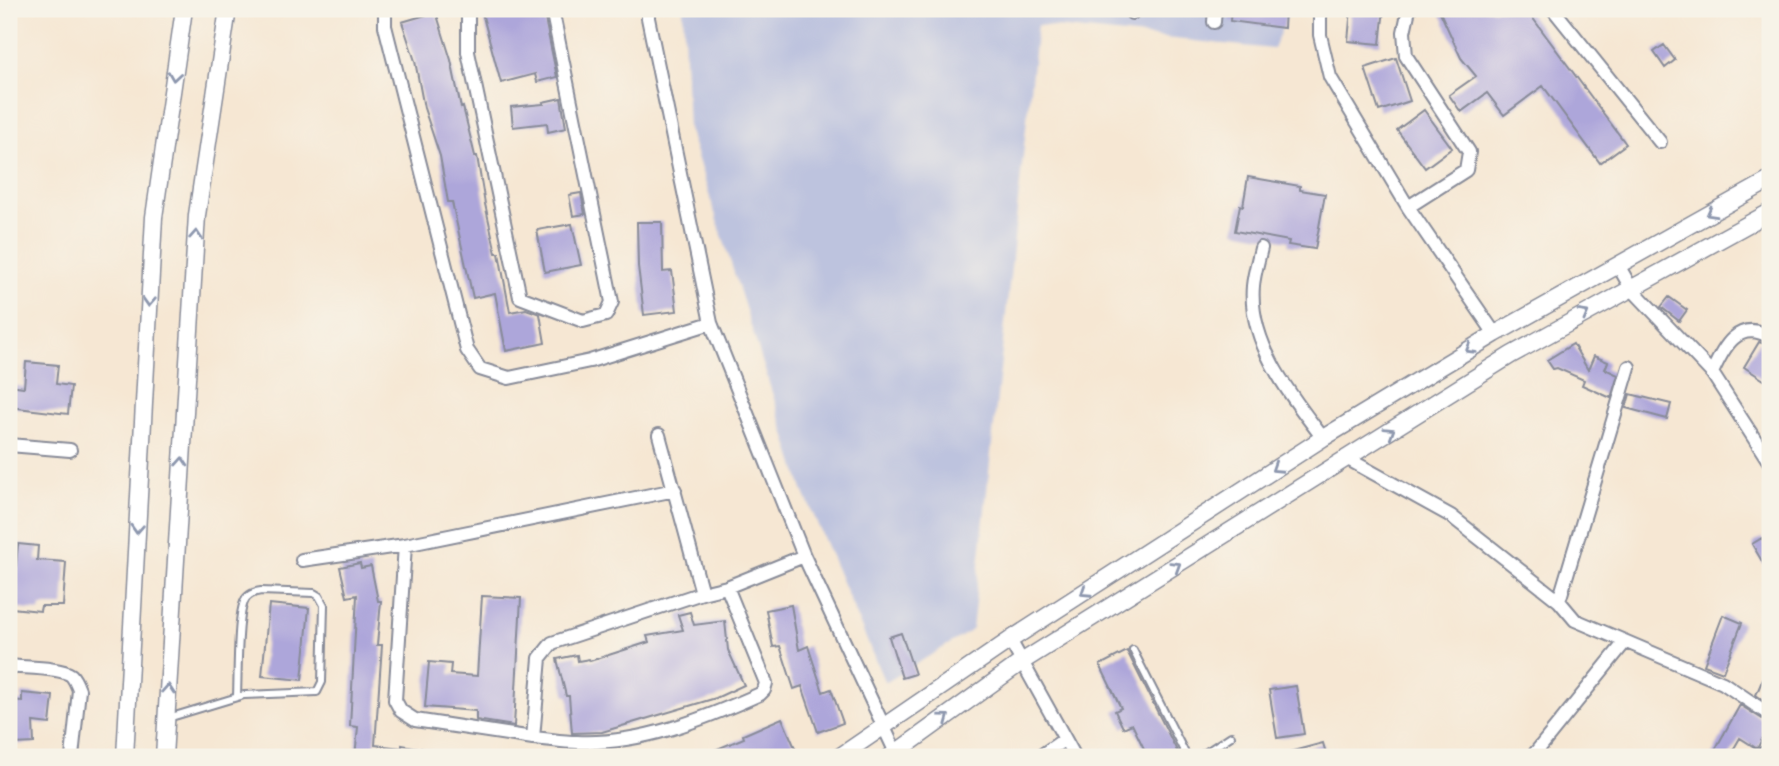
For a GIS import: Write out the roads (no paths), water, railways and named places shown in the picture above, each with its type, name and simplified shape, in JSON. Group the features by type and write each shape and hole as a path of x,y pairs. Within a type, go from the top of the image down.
{"street":[{"path":"125,757 154,217 184,9"},
{"path":"164,757 197,215 228,9"},
{"path":"385,9 385,26 467,350 480,369 509,378 590,361 711,323"},
{"path":"468,9 468,52 520,297 583,321 606,315 611,302 552,9"},
{"path":"648,9 711,323 804,556 883,727 893,755 1023,661 1511,355 1770,212"},
{"path":"1214,22 1215,9"},
{"path":"1320,9 1320,35 1329,78 1408,207 1511,355"},
{"path":"1408,207 1466,170 1469,152 1406,56 1404,32 1409,9"},
{"path":"1553,9 1660,142"},
{"path":"839,757 1010,640 1323,438 1495,334 1770,180"},
{"path":"1261,248 1253,286 1258,328 1282,381 1323,438"},
{"path":"1618,265 1631,288 1712,373 1770,463"},
{"path":"1712,373 1723,349 1734,337 1748,331 1762,332 1770,337"},
{"path":"1559,601 1629,367"},
{"path":"659,435 702,593"},
{"path":"9,445 70,450"},
{"path":"1348,459 1451,516 1559,601 1575,620 1723,683 1770,715"},
{"path":"302,560 405,545 675,490"},
{"path":"405,545 395,700 401,711 415,720 533,738 579,743 626,739 701,720 760,694 765,683 727,587"},
{"path":"533,738 540,658 552,643 727,587 804,556"},
{"path":"1010,640 1075,757"},
{"path":"1532,757 1625,642"},
{"path":"9,666 54,670 70,674 75,680 79,690 72,757"},
{"path":"1039,757 1065,739"},
{"path":"1759,757 1770,749"}],"lane":[{"path":"166,719 237,696 311,693 321,688 324,605 319,596 314,593 261,591 247,596 242,613 237,696"},
{"path":"1133,650 1187,757"},
{"path":"1199,757 1231,736"}]}
